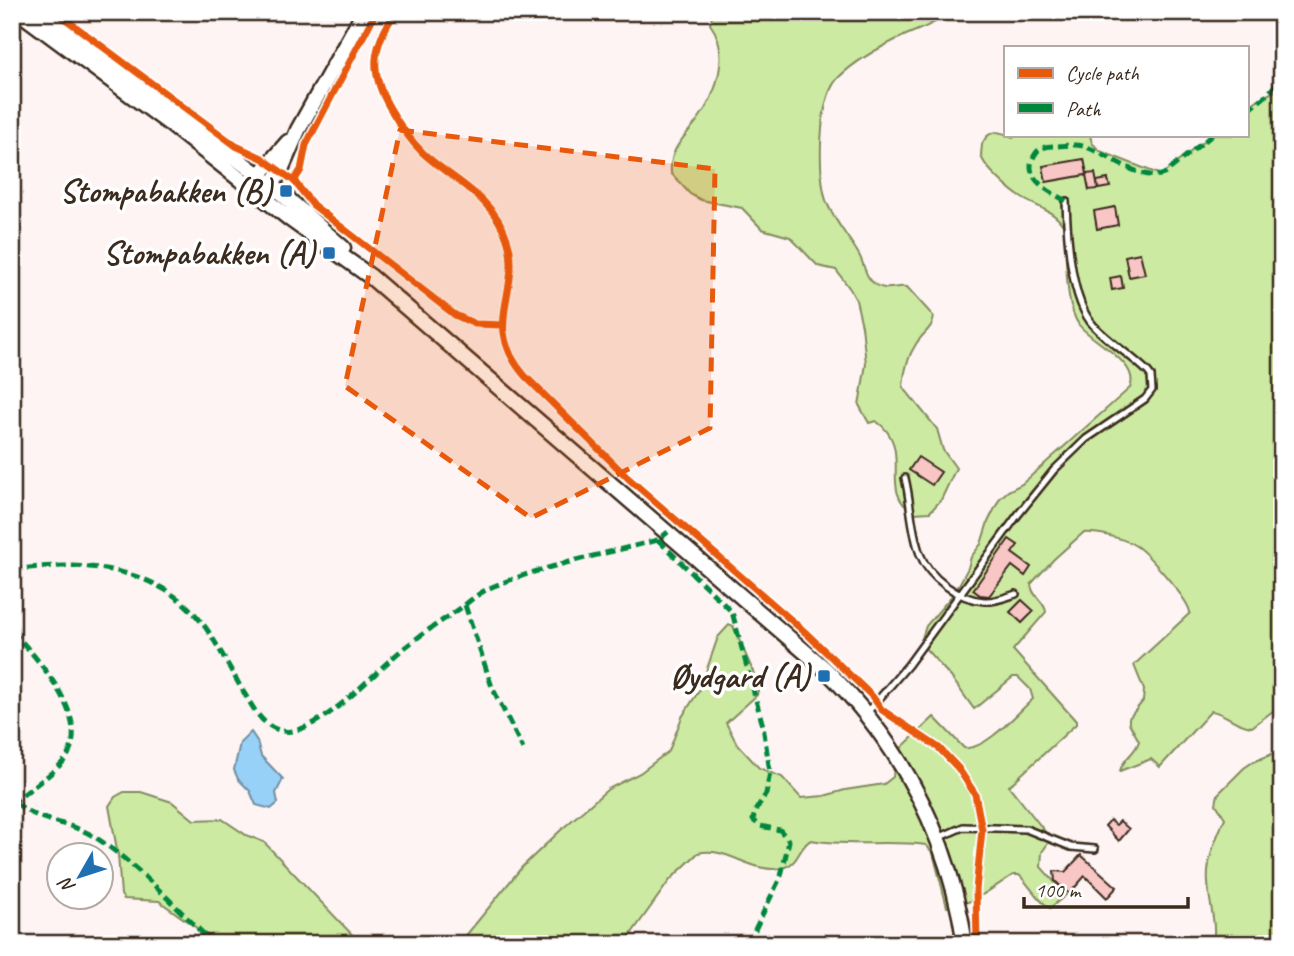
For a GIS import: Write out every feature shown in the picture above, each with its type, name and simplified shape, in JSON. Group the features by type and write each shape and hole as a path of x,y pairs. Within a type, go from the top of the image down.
{"main road":[{"path":"19,12 371,277 803,649 842,686 866,714 909,776 938,838 955,889 965,944"},
{"path":"39,12 272,185 371,277"},
{"path":"258,192 272,185 280,172 298,131 364,12"},
{"path":"258,192 258,175 298,131"}],"lane":[{"path":"866,714 908,666 1017,516 1054,470 1086,439 1145,400 1152,390 1148,372 1092,324 1080,304 1068,232 1066,201"},
{"path":"905,478 920,554 936,578 960,594 984,601 1016,594"},
{"path":"938,838 963,827 1026,829 1071,847 1095,849"}],"highlighted area":[{"path":"400,130 715,169 710,428 531,518 345,386"}],"green space":[{"path":"713,12 949,12 934,23 870,54 838,78 826,102 821,138 822,175 827,203 858,253 869,278 884,288 907,287 934,317 911,354 903,387 937,429 943,450 956,468 941,500 930,512 914,513 903,504 896,482 896,457 888,432 876,421 869,423 859,405 866,364 862,326 856,300 836,270 818,266 790,237 762,229 742,208 701,200 690,194 671,173 675,150 704,111 719,73 720,47 710,24"},
{"path":"1282,88 1282,704 1252,727 1211,711 1160,767 1151,759 1120,771 1139,741 1129,723 1129,718 1143,701 1144,690 1134,665 1190,613 1176,588 1136,546 1110,536 1083,533 1031,584 1046,612 1013,650 1076,721 1076,724 1009,786 1051,839 1042,852 1041,867 1066,895 1050,908 1019,875 1013,875 965,903 947,907 933,853 926,845 811,840 790,865 774,869 752,865 720,853 698,853 670,880 624,944 459,944 522,867 562,829 608,789 640,773 669,751 682,717 700,689 718,637 729,625 733,626 753,671 758,690 757,695 726,723 737,744 759,768 782,777 801,798 884,784 893,777 897,752 934,717 964,748 972,747 991,738 1033,699 1030,689 1018,677 1013,677 974,709 921,641 926,626 955,592 971,557 981,544 1000,498 1022,484 1130,388 1132,379 1122,362 1085,332 1075,318 1069,294 1066,237 1062,224 998,179 983,160 982,144 989,135 996,132 1013,137 1090,136 1092,143 1100,151 1161,175 1211,136 1248,136 1248,107 1260,98"},
{"path":"1282,750 1282,944 1213,944 1208,875 1210,858 1225,818 1216,804 1218,794 1244,768"},
{"path":"124,792 141,792 172,802 194,820 222,819 246,835 264,842 361,944 219,944 159,901 124,899 121,895 118,855 109,806 115,797"}],"water":[{"path":"251,732 261,756 283,779 276,793 278,803 271,809 256,805 250,791 238,779 234,770 240,743"}],"building":[{"path":"1084,159 1087,174 1095,173 1098,189 1089,190 1086,175 1046,182 1043,166"},
{"path":"1108,179 1110,187 1098,189 1097,181"},
{"path":"1115,207 1118,225 1097,229 1094,211"},
{"path":"1140,253 1145,274 1129,277 1125,256"},
{"path":"1121,276 1123,288 1112,290 1110,278"},
{"path":"918,457 941,472 932,485 909,470"},
{"path":"1009,539 1018,545 1012,553 1031,567 1025,576 1012,566 989,596 980,595 973,590"},
{"path":"1022,600 1034,611 1022,623 1010,612"},
{"path":"1110,820 1116,825 1120,821 1129,829 1119,841 1105,826"},
{"path":"1081,855 1117,887 1107,898 1085,876 1069,894 1055,881 1054,871 1065,872"}],"marked path":[{"path":"1248,109 1268,94 1282,72"},
{"path":"1066,201 1045,188 1034,176 1032,162 1042,148 1083,146 1135,171 1155,176 1164,174 1211,136"},
{"path":"12,570 67,566 94,568 146,580 169,592 190,609 208,631 261,718 270,726 283,731 297,730 313,724 329,713 409,644 489,588 555,566 658,540 668,532"},
{"path":"658,540 732,612 763,726 770,772 766,794 755,811 753,820 760,826 780,830 789,841 781,876 748,944"},
{"path":"465,605 492,687 523,749"},
{"path":"12,631 49,675 69,712 73,730 71,748 62,763 12,805"},
{"path":"15,802 35,815 77,828 114,850 144,875 214,944"}],"cycle path":[{"path":"56,12 236,146 262,158 294,181 313,205 455,315 475,324 503,325"},
{"path":"294,181 301,170 306,145 376,12"},
{"path":"396,12 378,49 376,72 379,84 394,116 414,143 482,200 501,224 511,257 504,323 505,340 512,357 525,376 629,479 806,633 872,696 882,710 939,748 958,768 975,794 982,830 976,890 977,944"}],"place":[{"name":"Stompabakken (B)","path":"286,191"},
{"name":"Stompabakken (A)","path":"329,253"},
{"name":"Øydgard (A)","path":"824,676"}]}
